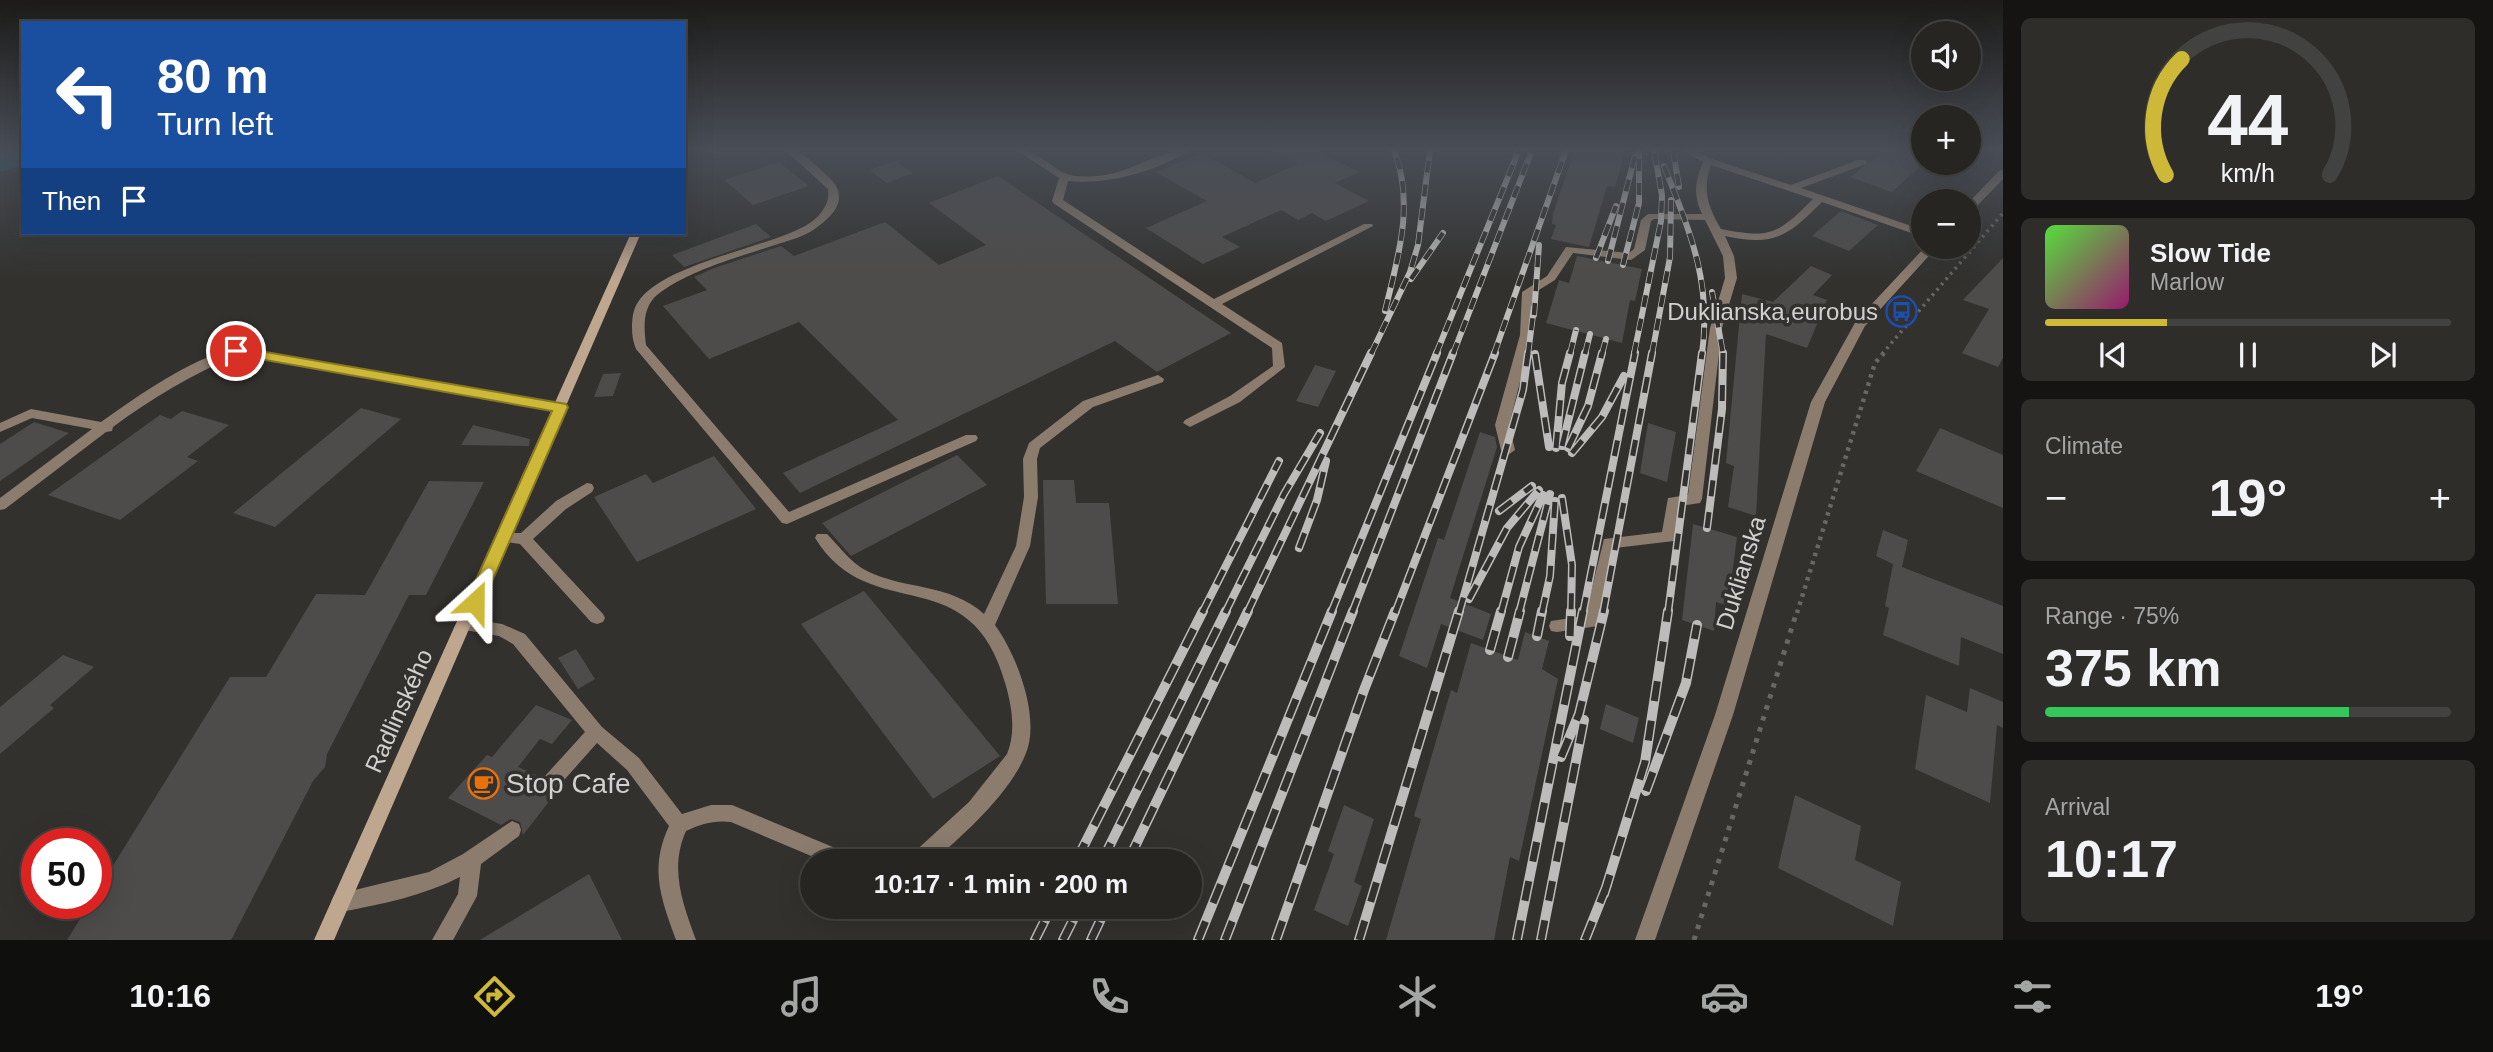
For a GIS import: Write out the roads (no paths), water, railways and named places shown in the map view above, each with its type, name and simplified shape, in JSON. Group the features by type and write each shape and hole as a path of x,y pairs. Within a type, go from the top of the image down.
{"main road":[{"name":"Radlinského","path":"324,940 635,235"}],"street":[{"path":"835,194 834,206 824,218 804,230 667,284 644,301 637,326 640,345 787,519 971,439"},
{"path":"1059,194 1057,201 1278,346 1279,367 1235,399 1190,423"},
{"path":"1557,626 1592,622 1609,543 1669,537 1673,502 1695,499 1716,328 1731,271 1727,250 1702,204 1700,194"},
{"path":"1809,194 1911,230"},
{"path":"1716,231 1763,240 1782,236 1820,198"},
{"path":"1508,450 1503,425 1526,335 1528,292 1551,278 1570,249 1631,257 1639,250 1646,220 1652,216 1709,217"},
{"path":"1213,304 1368,226"},
{"name":"Duklianska","path":"1645,940 1724,715 1818,402 1860,324 1920,259"},
{"path":"0,505 203,363 236,351 561,407"},
{"path":"987,625 1023,546 1031,497 1030,459 1034,446 1088,404 1158,379"},
{"path":"0,428 31,413 107,428"},
{"path":"524,539 561,505 587,488"},
{"path":"504,537 524,539 597,618"},
{"path":"822,538 852,570 864,577 932,593 966,608 987,625 1006,660 1018,694 1019,747 1003,777 935,849"},
{"path":"465,624 502,630 519,639 596,732 633,764 679,825"},
{"path":"551,782 596,732"},
{"path":"686,940 674,908 666,869 667,847 679,825 700,814 717,811 732,814 816,849"},
{"path":"341,902 409,890 472,862 512,830"},
{"path":"442,940 467,896 472,862"}],"railway":[{"path":"1385,311 1399,251 1403,194"},
{"path":"1371,354 1410,272 1418,245 1424,194"},
{"path":"1436,354 1501,194"},
{"path":"1453,354 1515,194"},
{"path":"1494,354 1551,194"},
{"path":"1608,261 1625,194"},
{"path":"1623,265 1639,194"},
{"path":"1634,354 1661,221 1662,194"},
{"path":"1675,194 1690,236 1701,280 1704,304 1702,354"},
{"path":"1652,354 1670,257 1671,200"},
{"path":"1596,258 1616,206"},
{"path":"1411,279 1443,233"},
{"path":"1534,315 1539,245"},
{"path":"1712,292 1723,354"},
{"path":"1528,354 1534,307"},
{"path":"1570,354 1576,330"},
{"path":"1585,354 1590,334"},
{"path":"1602,354 1606,339"},
{"path":"1247,613 1371,353"},
{"path":"1331,613 1437,353"},
{"path":"1352,613 1453,353"},
{"path":"1395,613 1495,353"},
{"path":"1459,613 1523,390 1528,353"},
{"path":"1556,448 1562,383 1570,353"},
{"path":"1562,446 1585,353"},
{"path":"1568,448 1588,406 1602,353"},
{"path":"1583,613 1635,353"},
{"path":"1603,613 1652,353"},
{"path":"1668,613 1702,353"},
{"path":"1535,354 1549,447"},
{"path":"1707,528 1722,409 1723,354"},
{"path":"1572,453 1602,417 1624,376"},
{"path":"1225,613 1284,494 1320,433"},
{"path":"1202,613 1279,461"},
{"path":"1299,548 1317,500 1326,461"},
{"path":"1499,511 1532,486"},
{"path":"1469,599 1507,528 1539,490"},
{"path":"1519,613 1550,494"},
{"path":"1501,613 1519,547 1543,495"},
{"path":"1562,498 1572,565 1571,613"},
{"path":"1542,613 1550,576 1555,501"},
{"path":"1082,849 1203,611"},
{"path":"1108,849 1226,611"},
{"path":"1134,849 1248,611"},
{"path":"1198,940 1332,611"},
{"path":"1225,940 1353,611"},
{"path":"1276,940 1364,690 1395,611"},
{"path":"1359,940 1459,611"},
{"path":"1490,650 1501,611"},
{"path":"1508,657 1520,611"},
{"path":"1537,636 1542,611"},
{"path":"1570,636 1571,611"},
{"path":"1517,940 1583,611"},
{"path":"1561,757 1579,714 1604,611"},
{"path":"1606,887 1645,762 1668,611"},
{"path":"1646,791 1686,683 1697,625"},
{"path":"1541,940 1584,720"},
{"path":"1585,940 1606,887"},
{"path":"1604,894 1606,887"},
{"path":"1035,940 1046,919"},
{"path":"1063,940 1074,919"},
{"path":"1091,940 1101,919"}],"place":[{"name":"Duklianska,eurobus","path":"1901,312"},
{"name":"Stop Cafe","path":"483,783"}]}
